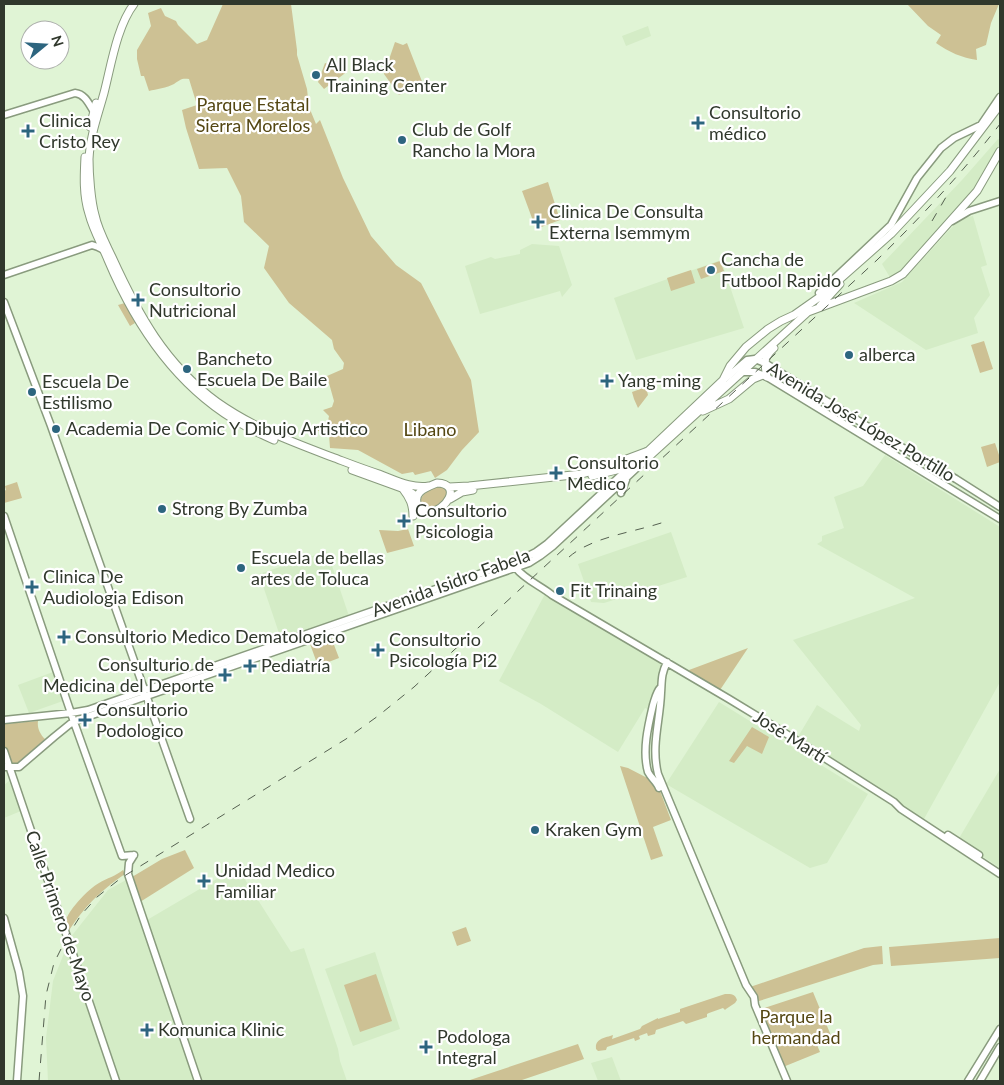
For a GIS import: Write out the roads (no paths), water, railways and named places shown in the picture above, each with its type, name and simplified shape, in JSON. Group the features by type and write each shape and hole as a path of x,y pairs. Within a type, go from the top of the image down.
{"highway":[{"path":"129,4 115,37 86,145 84,184 88,211 120,282 164,351 216,401 277,439 414,486 429,486 439,483 449,487 469,486 582,474 616,464 648,451"},
{"path":"134,4 124,22 115,52 94,129 90,158 95,218 134,314 154,345 177,373 230,418 246,427 368,476 401,487 410,492 422,511 434,511 458,494 469,490 584,478 608,472 630,472 698,413 808,312 891,281 903,274 972,198 1000,151"},
{"name":"Avenida Isidro Fabela","path":"648,451 723,380 730,366 743,350 768,329 794,315 821,296 898,228 939,184 1000,105"},
{"path":"968,147 981,125"},
{"path":"698,413 729,399 753,379 765,376 765,363 768,354 878,247"},
{"path":"844,280 845,291 853,296"},
{"path":"416,499 420,492 429,486"},
{"path":"401,487 410,500 413,516"},
{"path":"449,487 450,499"}],"main road":[{"path":"4,115 75,93 84,96 94,112"},
{"path":"804,308 891,224 917,178 941,148 954,138 981,125 1000,97"},
{"path":"972,198 971,204 978,208"},
{"path":"948,223 978,208 1000,201"},
{"path":"4,275 92,245 96,241 97,234"},
{"path":"92,245 105,252"},
{"path":"4,302 51,426 190,819"},
{"name":"Avenida José López Portillo","path":"723,380 745,360 755,359 765,363 1000,507"},
{"name":"Avenida José López Portillo","path":"742,372 755,372 765,376 1000,519"},
{"path":"860,433 857,430 858,427 861,424 865,425"},
{"name":"Avenida Isidro Fabela","path":"4,720 82,712 146,693 518,570 540,556 630,472 648,451"},
{"path":"616,464 623,464 630,472 621,493"},
{"path":"608,472 612,477 612,482"},
{"name":"Avenida Isidro Fabela","path":"6,767 19,768 74,722 146,693 529,556 567,530 612,482 630,472"},
{"path":"4,516 122,856 134,855 130,862 128,874 198,1081"},
{"path":"518,570 522,582"},
{"name":"José Martí","path":"518,570 552,595 785,733 1000,874"},
{"name":"José Martí","path":"546,590 613,626 684,672"},
{"path":"667,662 660,687 656,730 655,762 657,783 719,926 724,932 746,985 754,997 755,1005 786,1081"},
{"name":"Calle Primero de Mayo","path":"4,751 6,767 116,1081"},
{"name":"José Martí","path":"895,804 903,806 929,822 1000,869"},
{"path":"4,918 21,980 23,996 17,1081"},
{"path":"10,936 18,954 26,992 20,1081"},
{"path":"968,1081 1000,1028"},
{"path":"980,1081 1000,1047"}],"railway":[{"path":"39,1081 46,995 54,963 81,915 97,897 121,878 346,739 414,687 877,260 941,194 1000,124"},
{"path":"932,221 949,192"},
{"path":"569,557 590,544 603,539 667,521"}],"place":[{"name":"All Black Training Center","path":"316,75"},
{"name":"Consultorio médico","path":"698,123"},
{"name":"Clinica Cristo Rey","path":"28,131"},
{"name":"Club de Golf Rancho la Mora","path":"402,140"},
{"name":"Clinica De Consulta Externa Isemmym","path":"538,222"},
{"name":"Cancha de Futbool Rapido","path":"711,270"},
{"name":"Consultorio Nutricional","path":"138,300"},
{"name":"alberca","path":"849,355"},
{"name":"Bancheto Escuela De Baile","path":"187,369"},
{"name":"Yang-ming","path":"607,381"},
{"name":"Escuela De Estilismo","path":"32,392"},
{"name":"Academia De Comic Y Dibujo Artistico","path":"56,429"},
{"name":"Consultorio Medico","path":"556,473"},
{"name":"Strong By Zumba","path":"162,509"},
{"name":"Consultorio Psicologia","path":"404,521"},
{"name":"Escuela de bellas artes de Toluca","path":"241,568"},
{"name":"Clinica De Audiologia Edison","path":"32,587"},
{"name":"Fit Trinaing","path":"560,591"},
{"name":"Consultorio Medico Dematologico","path":"64,637"},
{"name":"Consultorio Psicología Pi2","path":"378,650"},
{"name":"Pediatría","path":"250,666"},
{"name":"Consulturio de Medicina del Deporte","path":"225,675"},
{"name":"Consultorio Podologico","path":"85,720"},
{"name":"Kraken Gym","path":"535,830"},
{"name":"Unidad Medico Familiar","path":"204,881"},
{"name":"Komunica Klinic","path":"147,1030"},
{"name":"Podologa Integral","path":"426,1047"}],"park label":[{"name":"Parque Estatal Sierra Morelos","path":"253,115"},
{"name":"Libano","path":"430,430"},
{"name":"Parque la hermandad","path":"796,1027"}]}
